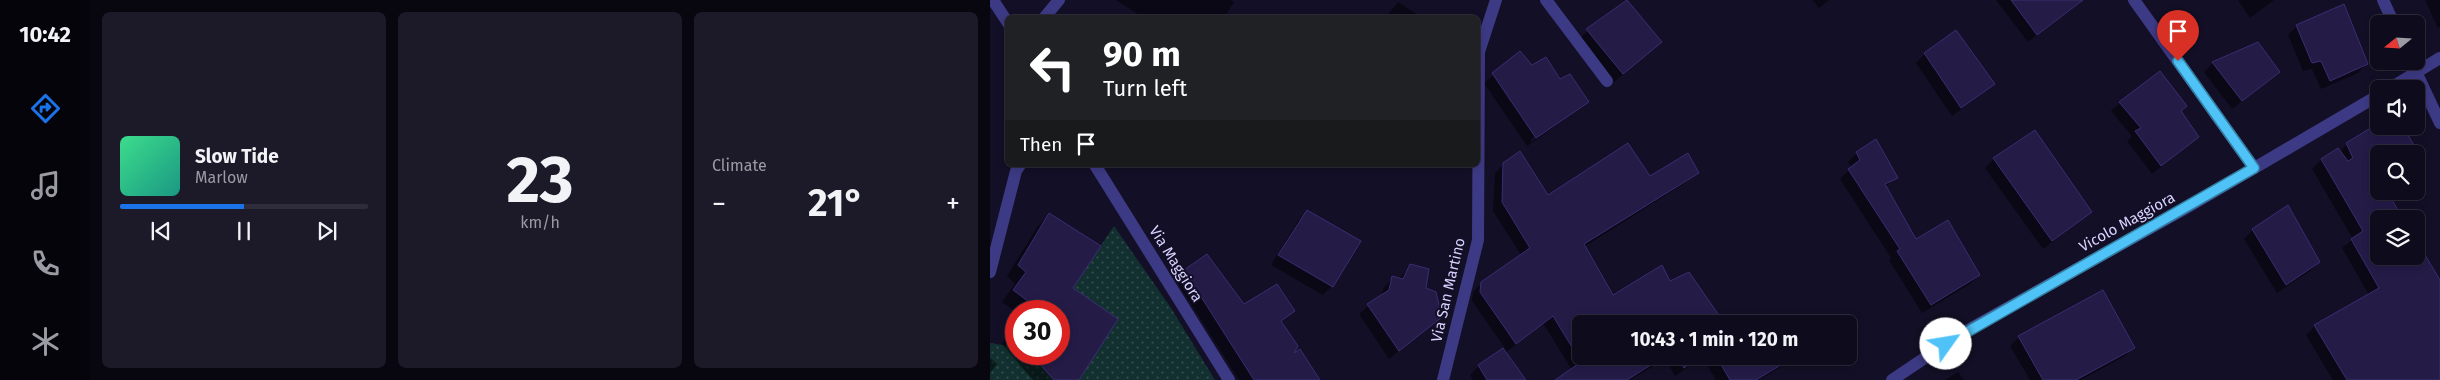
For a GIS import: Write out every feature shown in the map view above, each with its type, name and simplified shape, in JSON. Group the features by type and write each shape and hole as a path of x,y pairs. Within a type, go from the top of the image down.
{"street":[{"path":"993,0 1005,18"},
{"path":"1046,15 1059,0"},
{"name":"Via San Martino","path":"1480,49 1496,0"},
{"path":"1546,0 1607,81"},
{"path":"2134,0 2254,168"},
{"path":"2383,0 2390,15"},
{"path":"2425,63 2440,58"},
{"path":"2399,80 2411,70"},
{"path":"2415,70 2440,123"},
{"name":"Vicolo Maggiora","path":"1892,380 1959,335 2370,100"},
{"path":"990,272 1016,171 1019,167"},
{"name":"Via Maggiora","path":"1095,167 1229,380"},
{"name":"Via San Martino","path":"1443,380 1478,240 1478,167"}],"green space":[{"path":"1114,226 1171,308 1215,380 990,380 990,343 1005,345 1005,365 1070,365 1070,300 1064,300"}],"building":[{"path":"1627,0 1662,42 1623,74 1586,29"},
{"path":"2011,0 2083,0 2037,35"},
{"path":"2344,4 2368,64 2330,81 2321,61 2312,63 2296,25"},
{"path":"1956,30 1995,84 1961,108 1924,53"},
{"path":"2258,42 2280,72 2242,101 2212,62"},
{"path":"1520,51 1532,65 1546,57 1560,79 1570,74 1589,102 1536,138 1492,73"},
{"path":"2160,71 2187,106 2181,111 2199,137 2161,166 2135,131 2141,128 2119,102"},
{"path":"2370,128 2370,135 2408,135 2414,145 2370,145 2370,200 2392,200 2398,210 2370,210 2370,265 2425,265 2425,255 2440,280 2440,380 2347,380 2314,325 2379,288 2351,239 2363,231 2321,159 2338,148 2348,161 2353,158 2346,143"},
{"path":"2035,130 2092,212 2052,241 1993,158"},
{"path":"1876,139 1898,178 1885,184 1916,239 1948,220 1980,275 1931,305 1897,251 1900,249 1848,169 1860,160 1856,152"},
{"path":"1628,143 1650,176 1688,153 1699,173 1584,244 1613,295 1662,265 1670,281 1689,272 1719,315 1572,315 1572,347 1553,316 1516,344 1480,292 1481,282 1530,248 1502,202 1503,163 1520,151 1548,195"},
{"path":"2288,205 2320,262 2286,285 2252,229"},
{"path":"1307,210 1361,241 1333,287 1278,255"},
{"path":"1049,213 1101,246 1073,288 1118,319 1079,380 1054,380 1041,365 1070,365 1070,300 1026,300 1013,290 1026,272 1018,265"},
{"path":"1207,254 1244,304 1277,284 1295,311 1281,321 1298,346 1294,353 1300,349 1320,380 1254,380 1184,270"},
{"path":"1410,264 1429,269 1426,288 1436,292 1442,317 1399,351 1367,304 1389,290 1392,276 1403,279"},
{"path":"2103,290 2135,348 2076,380 2043,380 2018,336"},
{"path":"1503,348 1526,380 1487,380 1478,365"},
{"path":"1577,365 1651,365 1627,380 1555,380"},
{"path":"1721,365 1781,365 1756,380 1730,380"}],"route":[{"path":"1946,344 2254,168 2178,61"}]}
